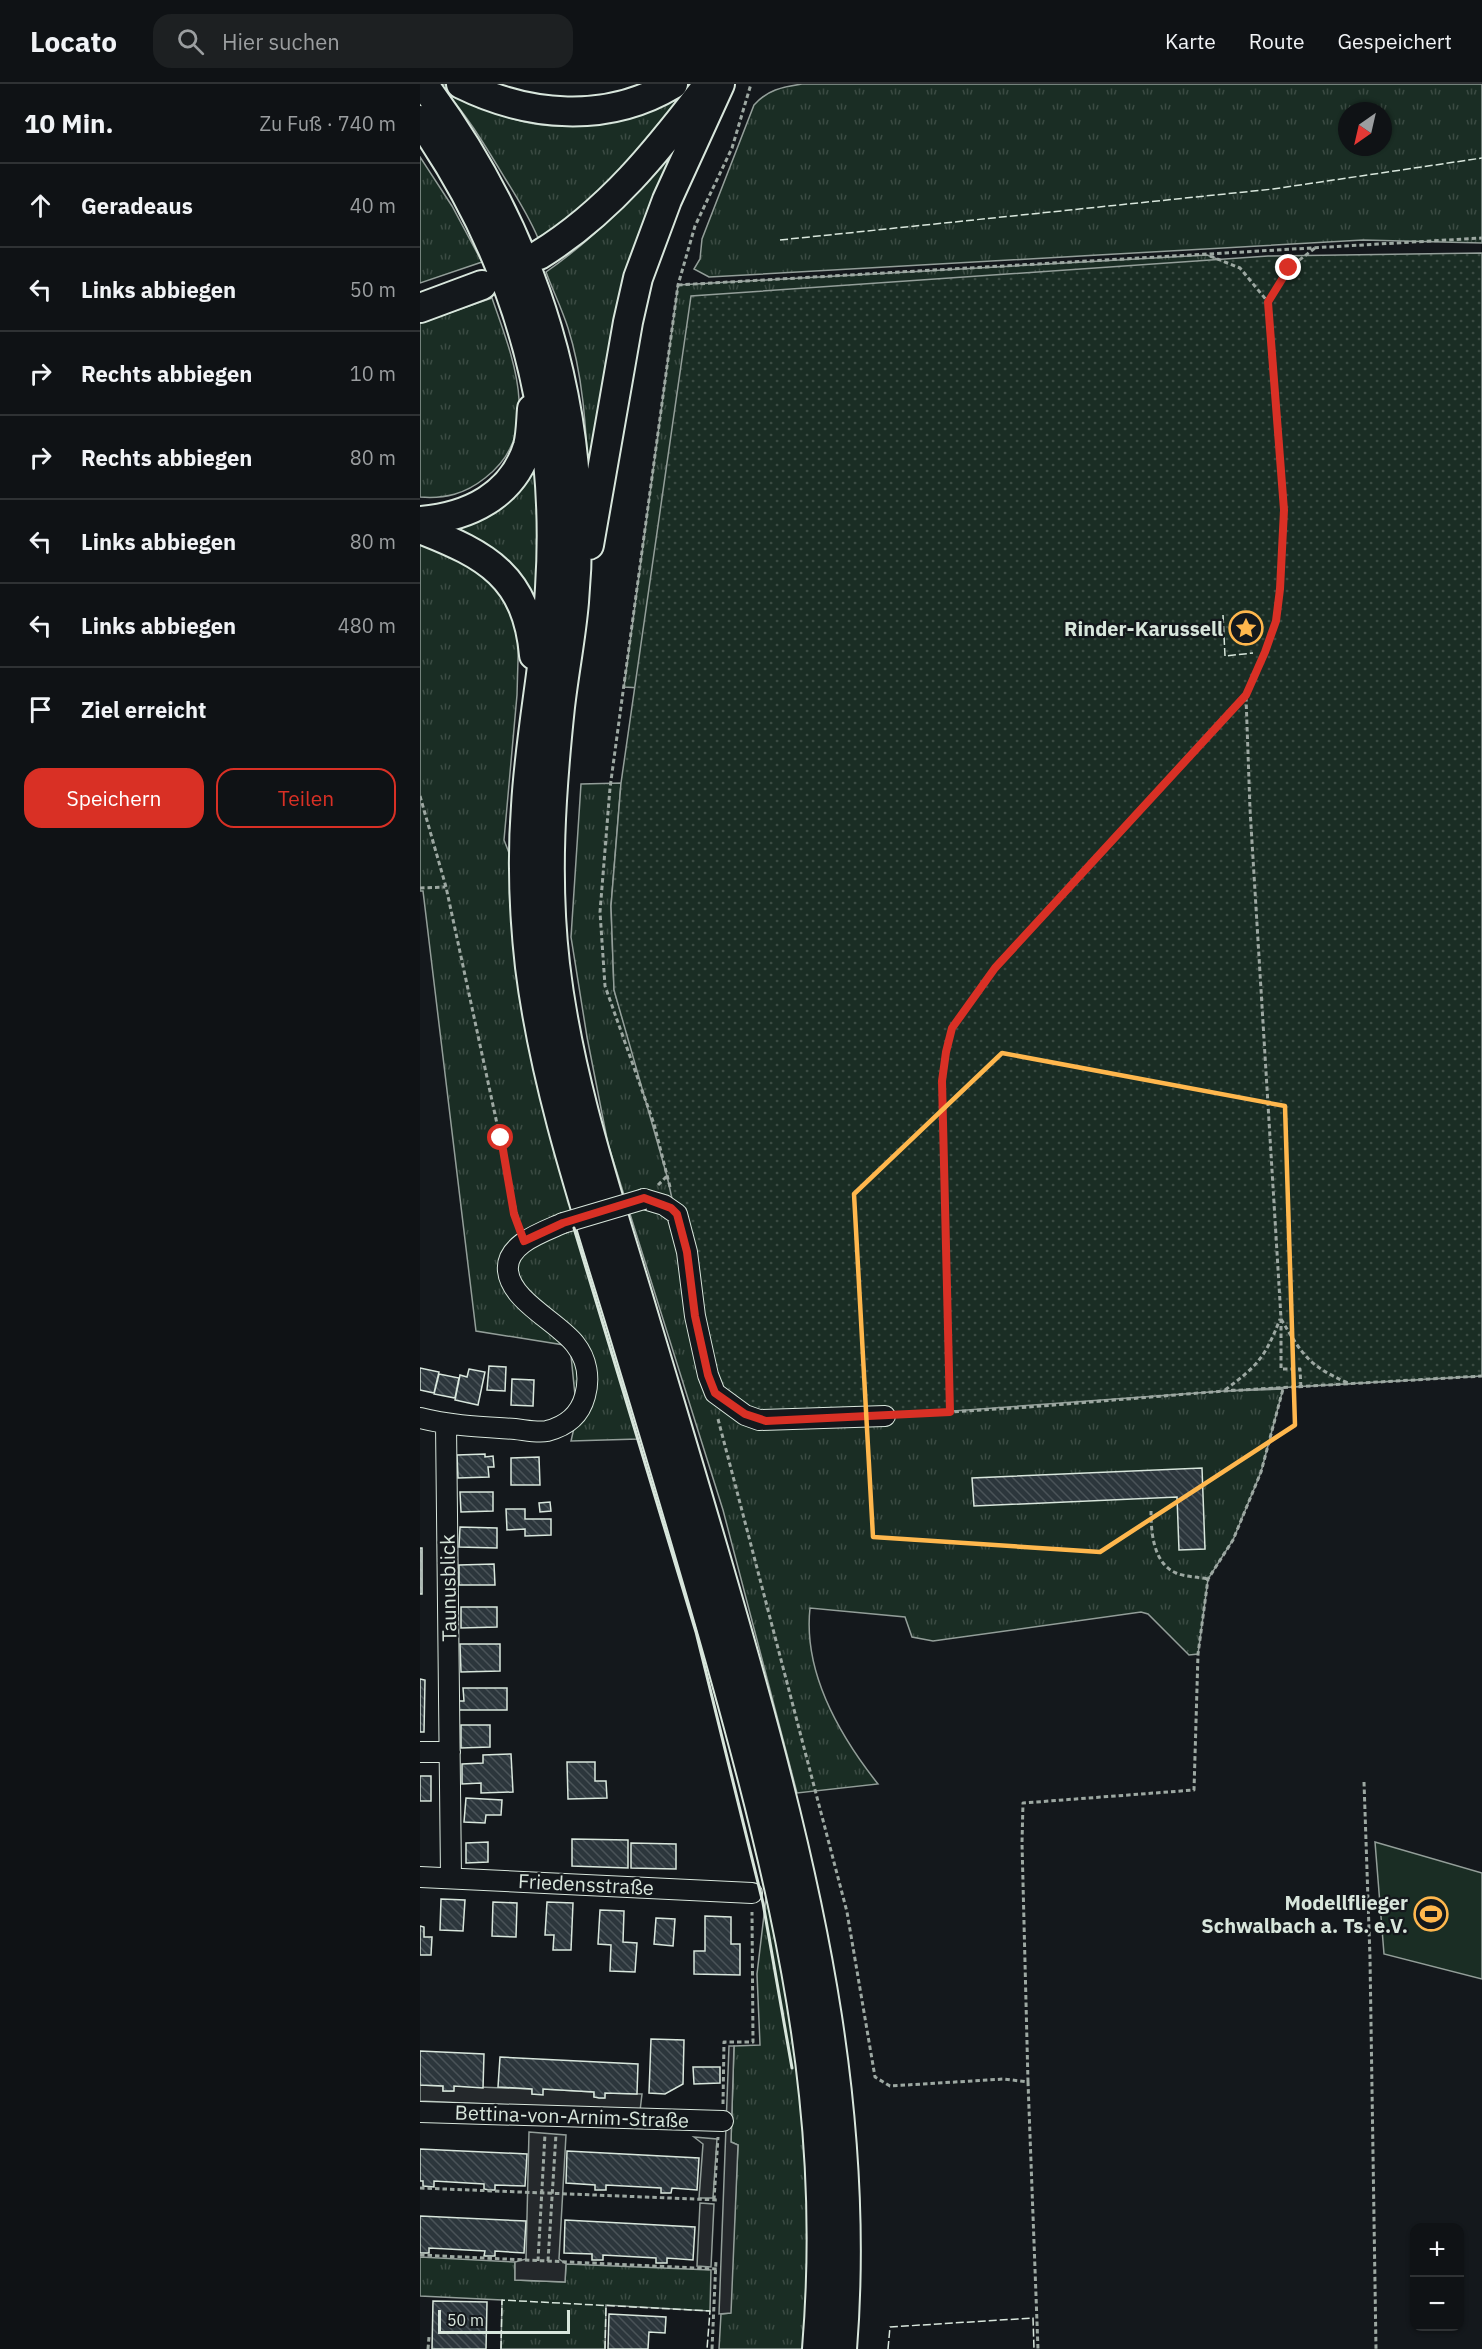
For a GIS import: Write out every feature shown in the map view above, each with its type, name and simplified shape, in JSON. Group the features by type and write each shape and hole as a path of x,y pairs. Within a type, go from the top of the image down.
{"highway":[{"path":"423,84 467,146 499,204 531,277 559,369 571,437 575,480 576,551 571,623 554,766 549,853 553,948 559,998 568,1045 601,1169 779,1779 813,1927 831,2039 843,2145 846,2274 842,2349"},
{"path":"461,84 493,98 539,110 575,112 633,103 674,84"},
{"path":"540,255 580,227 614,197 647,162 708,84"},
{"path":"571,623 604,467 626,332 638,278 667,200 720,84"},
{"path":"420,120 464,190 492,246 509,286 536,377 546,442 552,510 550,591 525,806 526,929 535,1004 556,1103 719,1651 756,1788 790,1933 809,2052 818,2136 822,2218 818,2349"},
{"path":"420,308 482,285"},
{"path":"420,520 463,514 486,501 507,484 520,465 528,445 536,377"},
{"path":"420,529 482,557 501,573 517,592 533,636 538,690"}],"street":[{"path":"420,1418 446,1424 545,1432 567,1423 577,1415 588,1385 584,1360 575,1344 532,1307 511,1282 507,1270 510,1258 524,1241 563,1223 644,1198 664,1205 677,1214 687,1252 695,1316 708,1375 715,1393 745,1414 759,1420 885,1416"},
{"name":"Taunusblick","path":"446,1424 451,1877"},
{"path":"420,1752 450,1752"},
{"name":"Friedensstraße","path":"420,1877 752,1893"},
{"name":"Bettina-von-Arnim-Straße","path":"420,2112 721,2128"}],"path":[{"path":"668,1176 654,1124 605,986 600,912 610,788 678,285 695,226 732,148 751,84"},
{"path":"678,285 1482,238"},
{"path":"1268,302 1289,268 1315,248"},
{"path":"950,1412 942,1081 952,1028 995,968 1246,695 1276,621 1281,583 1284,510 1268,302 1240,268 1207,255"},
{"path":"1246,695 1250,809 1281,1318 1281,1369 1300,1369 1301,1388"},
{"path":"420,796 446,887 501,1138 514,1214 524,1241"},
{"path":"420,888 446,887"},
{"path":"1281,1318 1309,1361 1323,1372 1350,1383"},
{"path":"1224,1391 1252,1370 1270,1347 1281,1318"},
{"path":"885,1416 1224,1391 1482,1376"},
{"path":"1038,2349 1028,2082 1023,1803 1194,1790 1198,1654 1208,1579 1233,1540 1261,1472 1283,1389"},
{"path":"715,1393 718,1421 847,1912 874,2077 890,2086 1004,2079 1028,2082"},
{"path":"1151,1511 1151,1530 1158,1555 1175,1573 1208,1579"},
{"path":"1364,1782 1370,1958 1377,2349"},
{"path":"420,2188 717,2200 724,2042 753,2042 752,1893"},
{"path":"538,2261 546,2130"},
{"path":"548,2261 556,2130"},
{"path":"420,2254 717,2269"},
{"path":"712,2349 716,2260"},
{"path":"428,2349 429,2337 432,2337"}],"highlighted area":[{"path":"1002,1053 1285,1106 1295,1425 1100,1552 873,1537 854,1194"}],"green space":[{"path":"439,84 448,86 467,99 502,116 536,124 572,126 623,115 693,84 603,188 561,223 538,238 523,208 483,143"},
{"path":"802,84 1482,84 1482,243 1363,240 709,277 694,269 700,259 702,239 754,105 781,88"},
{"path":"684,138 589,485 578,366 568,328 546,272 620,210"},
{"path":"420,157 452,206 482,262 420,283"},
{"path":"1482,253 1482,1376 1224,1391 885,1416 766,1421 715,1393 667,1176 614,990 611,906 621,783 691,296 1268,256"},
{"path":"1207,255 1240,268 1482,1376 1225,1391 1283,1389 1261,1472 1233,1540 1208,1579 1198,1654 1189,1655 1148,1614 1141,1612 933,1641 912,1637 905,1617 810,1608 809,1632 818,1679 827,1702 850,1745 878,1784 797,1793 723,1510 608,1144 587,1037 571,937 581,784 621,783 611,906 614,990 654,1124 677,1214 696,691 624,687 678,285"},
{"path":"492,298 508,344 518,393 519,417 514,439 503,460 485,478 470,488 438,497 420,497 420,323"},
{"path":"534,448 538,476 538,634 435,525"},
{"path":"420,542 491,577 519,625 517,695 504,840 511,858 555,1139 638,1439 571,1441 577,1415 570,1346 476,1331 423,891 420,891"},
{"name":"Modellflieger Schwalbach a. Ts. e.V.","path":"1375,1842 1482,1873 1482,1979 1384,1954"},
{"path":"767,1890 778,1903 814,2186 808,2306 803,2349 719,2349 721,2314 730,2313 738,2145 731,2142 734,2046 760,2045 757,1974"},
{"path":"420,2257 515,2262 515,2280 565,2282 566,2264 711,2270 710,2311 606,2305 605,2349 501,2349 502,2300 420,2296"}],"shaded area":[{"path":"729,2046 734,2046 731,2142 738,2145 731,2313 719,2314"},
{"path":"420,2085 443,2086 443,2091 453,2091 454,2086 532,2089 532,2094 542,2094 543,2089 594,2092 594,2097 604,2098 605,2093 642,2094 640,2111 420,2101"},
{"path":"529,2132 566,2135 559,2259 566,2264 565,2282 515,2280 515,2262 526,2259"},
{"path":"694,2137 717,2139 713,2198 699,2198 703,2144"},
{"path":"700,2203 714,2204 711,2267 697,2266"}],"building":[{"path":"489,1366 506,1367 505,1391 487,1390"},
{"path":"420,1368 439,1372 434,1393 420,1390"},
{"path":"469,1369 485,1372 478,1405 455,1400 460,1375 467,1377"},
{"path":"439,1374 459,1378 455,1398 434,1394"},
{"path":"512,1379 534,1380 533,1406 511,1405"},
{"path":"485,1454 485,1457 493,1456 494,1467 488,1467 489,1477 458,1478 457,1455"},
{"path":"539,1457 540,1485 511,1485 511,1458"},
{"path":"1202,1468 1205,1549 1179,1550 1177,1497 974,1506 972,1478"},
{"path":"460,1492 493,1492 493,1511 461,1512"},
{"path":"550,1502 551,1511 540,1512 539,1503"},
{"path":"506,1509 525,1509 525,1519 551,1519 551,1535 525,1536 525,1529 507,1530"},
{"path":"460,1527 497,1528 497,1548 459,1547"},
{"path":"420,1548 422,1548 422,1594 420,1594"},
{"path":"494,1564 495,1585 459,1585 459,1565"},
{"path":"461,1607 497,1607 497,1627 461,1628"},
{"path":"460,1644 500,1644 500,1671 461,1672"},
{"path":"420,1679 425,1680 424,1732 420,1732"},
{"path":"463,1688 507,1688 507,1710 458,1710 458,1701 464,1701"},
{"path":"461,1725 490,1725 490,1747 461,1748"},
{"path":"511,1754 513,1792 481,1793 481,1783 462,1784 462,1764 483,1763 483,1755"},
{"path":"567,1762 595,1762 595,1781 606,1781 607,1798 568,1799"},
{"path":"420,1776 431,1776 431,1801 420,1801"},
{"path":"466,1798 502,1800 501,1815 486,1815 485,1823 464,1822"},
{"path":"572,1839 628,1840 628,1868 572,1866"},
{"path":"488,1842 488,1862 466,1863 466,1843"},
{"path":"631,1843 676,1844 676,1869 631,1868"},
{"path":"441,1899 465,1900 463,1931 440,1930"},
{"path":"493,1902 517,1903 516,1937 492,1936"},
{"path":"547,1902 573,1903 571,1950 553,1950 554,1935 545,1935"},
{"path":"600,1910 624,1911 623,1942 637,1943 635,1972 610,1971 611,1945 598,1944"},
{"path":"705,1916 731,1917 731,1944 740,1944 740,1975 694,1974 694,1951 705,1951"},
{"path":"656,1918 675,1919 673,1946 654,1944"},
{"path":"420,1926 424,1927 424,1937 432,1937 431,1955 420,1955"},
{"path":"651,2039 684,2040 683,2084 665,2094 649,2093"},
{"path":"420,2051 484,2054 483,2088 454,2086 454,2091 443,2091 443,2086 420,2085"},
{"path":"500,2057 638,2064 637,2094 605,2093 605,2098 599,2098 594,2097 594,2092 543,2089 543,2095 532,2094 532,2089 498,2087"},
{"path":"693,2067 720,2067 720,2083 694,2084"},
{"path":"420,2149 527,2154 525,2186 495,2185 495,2190 489,2190 484,2189 484,2184 434,2181 434,2187 423,2186 423,2181 420,2181"},
{"path":"567,2151 699,2158 697,2190 672,2188 671,2193 661,2193 661,2188 606,2185 606,2190 595,2190 595,2185 566,2183"},
{"path":"420,2216 526,2221 524,2253 495,2251 495,2256 484,2256 485,2251 429,2248 429,2253 420,2253"},
{"path":"565,2220 695,2227 693,2260 667,2258 667,2263 656,2263 656,2258 603,2255 603,2260 592,2260 592,2254 564,2253"},
{"path":"433,2301 487,2302 486,2349 432,2349"},
{"path":"609,2314 666,2317 665,2333 649,2332 648,2349 608,2349"}],"fence":[{"path":"780,240 1273,189 1482,158"},
{"path":"1223,615 1225,656 1253,653"},
{"path":"501,2349 502,2300 710,2311 707,2349"},
{"path":"605,2349 606,2305"},
{"path":"888,2349 890,2327 1033,2318 1034,2349"}],"wall":[{"path":"574,1228 696,1632 763,1903 792,2068"}],"place":[{"name":"Rinder-Karussell","path":"1246,628"},
{"name":"Modellflieger Schwalbach a. Ts. e.V.","path":"1431,1914"}],"route":[{"path":"501,1138 514,1214 524,1241 563,1223 644,1198 671,1208 677,1214 687,1252 695,1316 708,1375 715,1393 733,1407 759,1420 766,1421 950,1412 942,1081 952,1028 995,968 1246,695 1276,621 1280,589 1284,510 1268,302 1289,268"}]}
